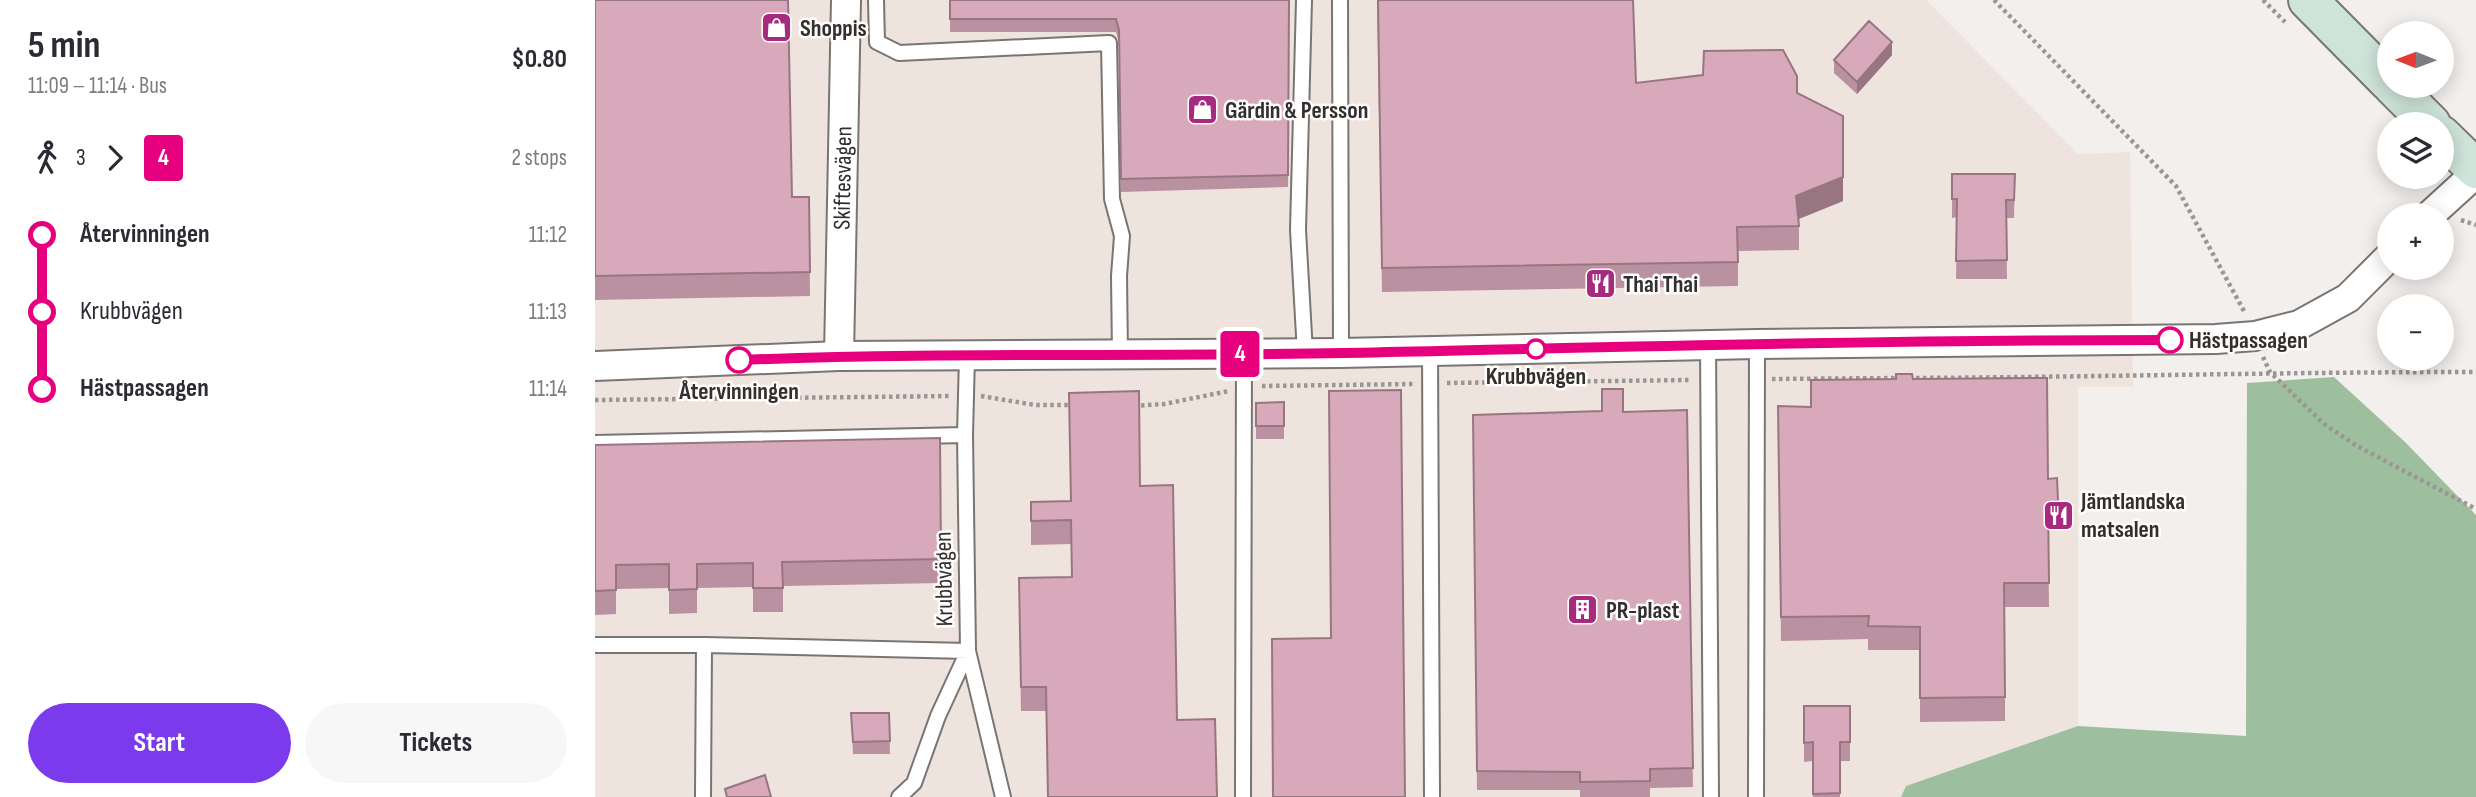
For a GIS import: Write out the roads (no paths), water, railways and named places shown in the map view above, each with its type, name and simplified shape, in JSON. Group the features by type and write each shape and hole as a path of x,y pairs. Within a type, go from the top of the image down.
{"street":[{"name":"Skiftesvägen","path":"839,356 846,0"},
{"path":"2308,0 2377,70"},
{"path":"2405,98 2419,112"},
{"path":"2443,203 2476,171 2454,148"},
{"path":"595,366 839,356 1341,353 1756,344 2215,340 2255,336 2299,325 2348,298 2377,269"}],"lane":[{"path":"876,0 877,42 899,53 1109,43 1112,199 1122,236 1119,276 1120,354"},
{"path":"1304,0 1298,230 1305,353"},
{"path":"1340,0 1341,353"},
{"path":"1756,344 1756,797"},
{"path":"1708,346 1711,797"},
{"path":"1430,350 1432,797"},
{"path":"1243,797 1244,354"},
{"name":"Krubbvägen","path":"967,355 965,435 968,651 1003,797"},
{"path":"595,443 965,435"},
{"path":"595,645 968,651 938,716 914,783 899,797"},
{"path":"702,797 704,645"}],"place":[{"name":"Shoppis","path":"777,28"},
{"name":"Gärdin & Persson","path":"1202,110"},
{"name":"Thai Thai","path":"1600,284"},
{"name":"Hästpassagen","path":"2170,340"},
{"name":"Krubbvägen","path":"1536,349"},
{"name":"Återvinningen","path":"739,360"},
{"name":"Jämtlandska matsalen","path":"2058,515"},
{"name":"PR-plast","path":"1583,610"}]}
